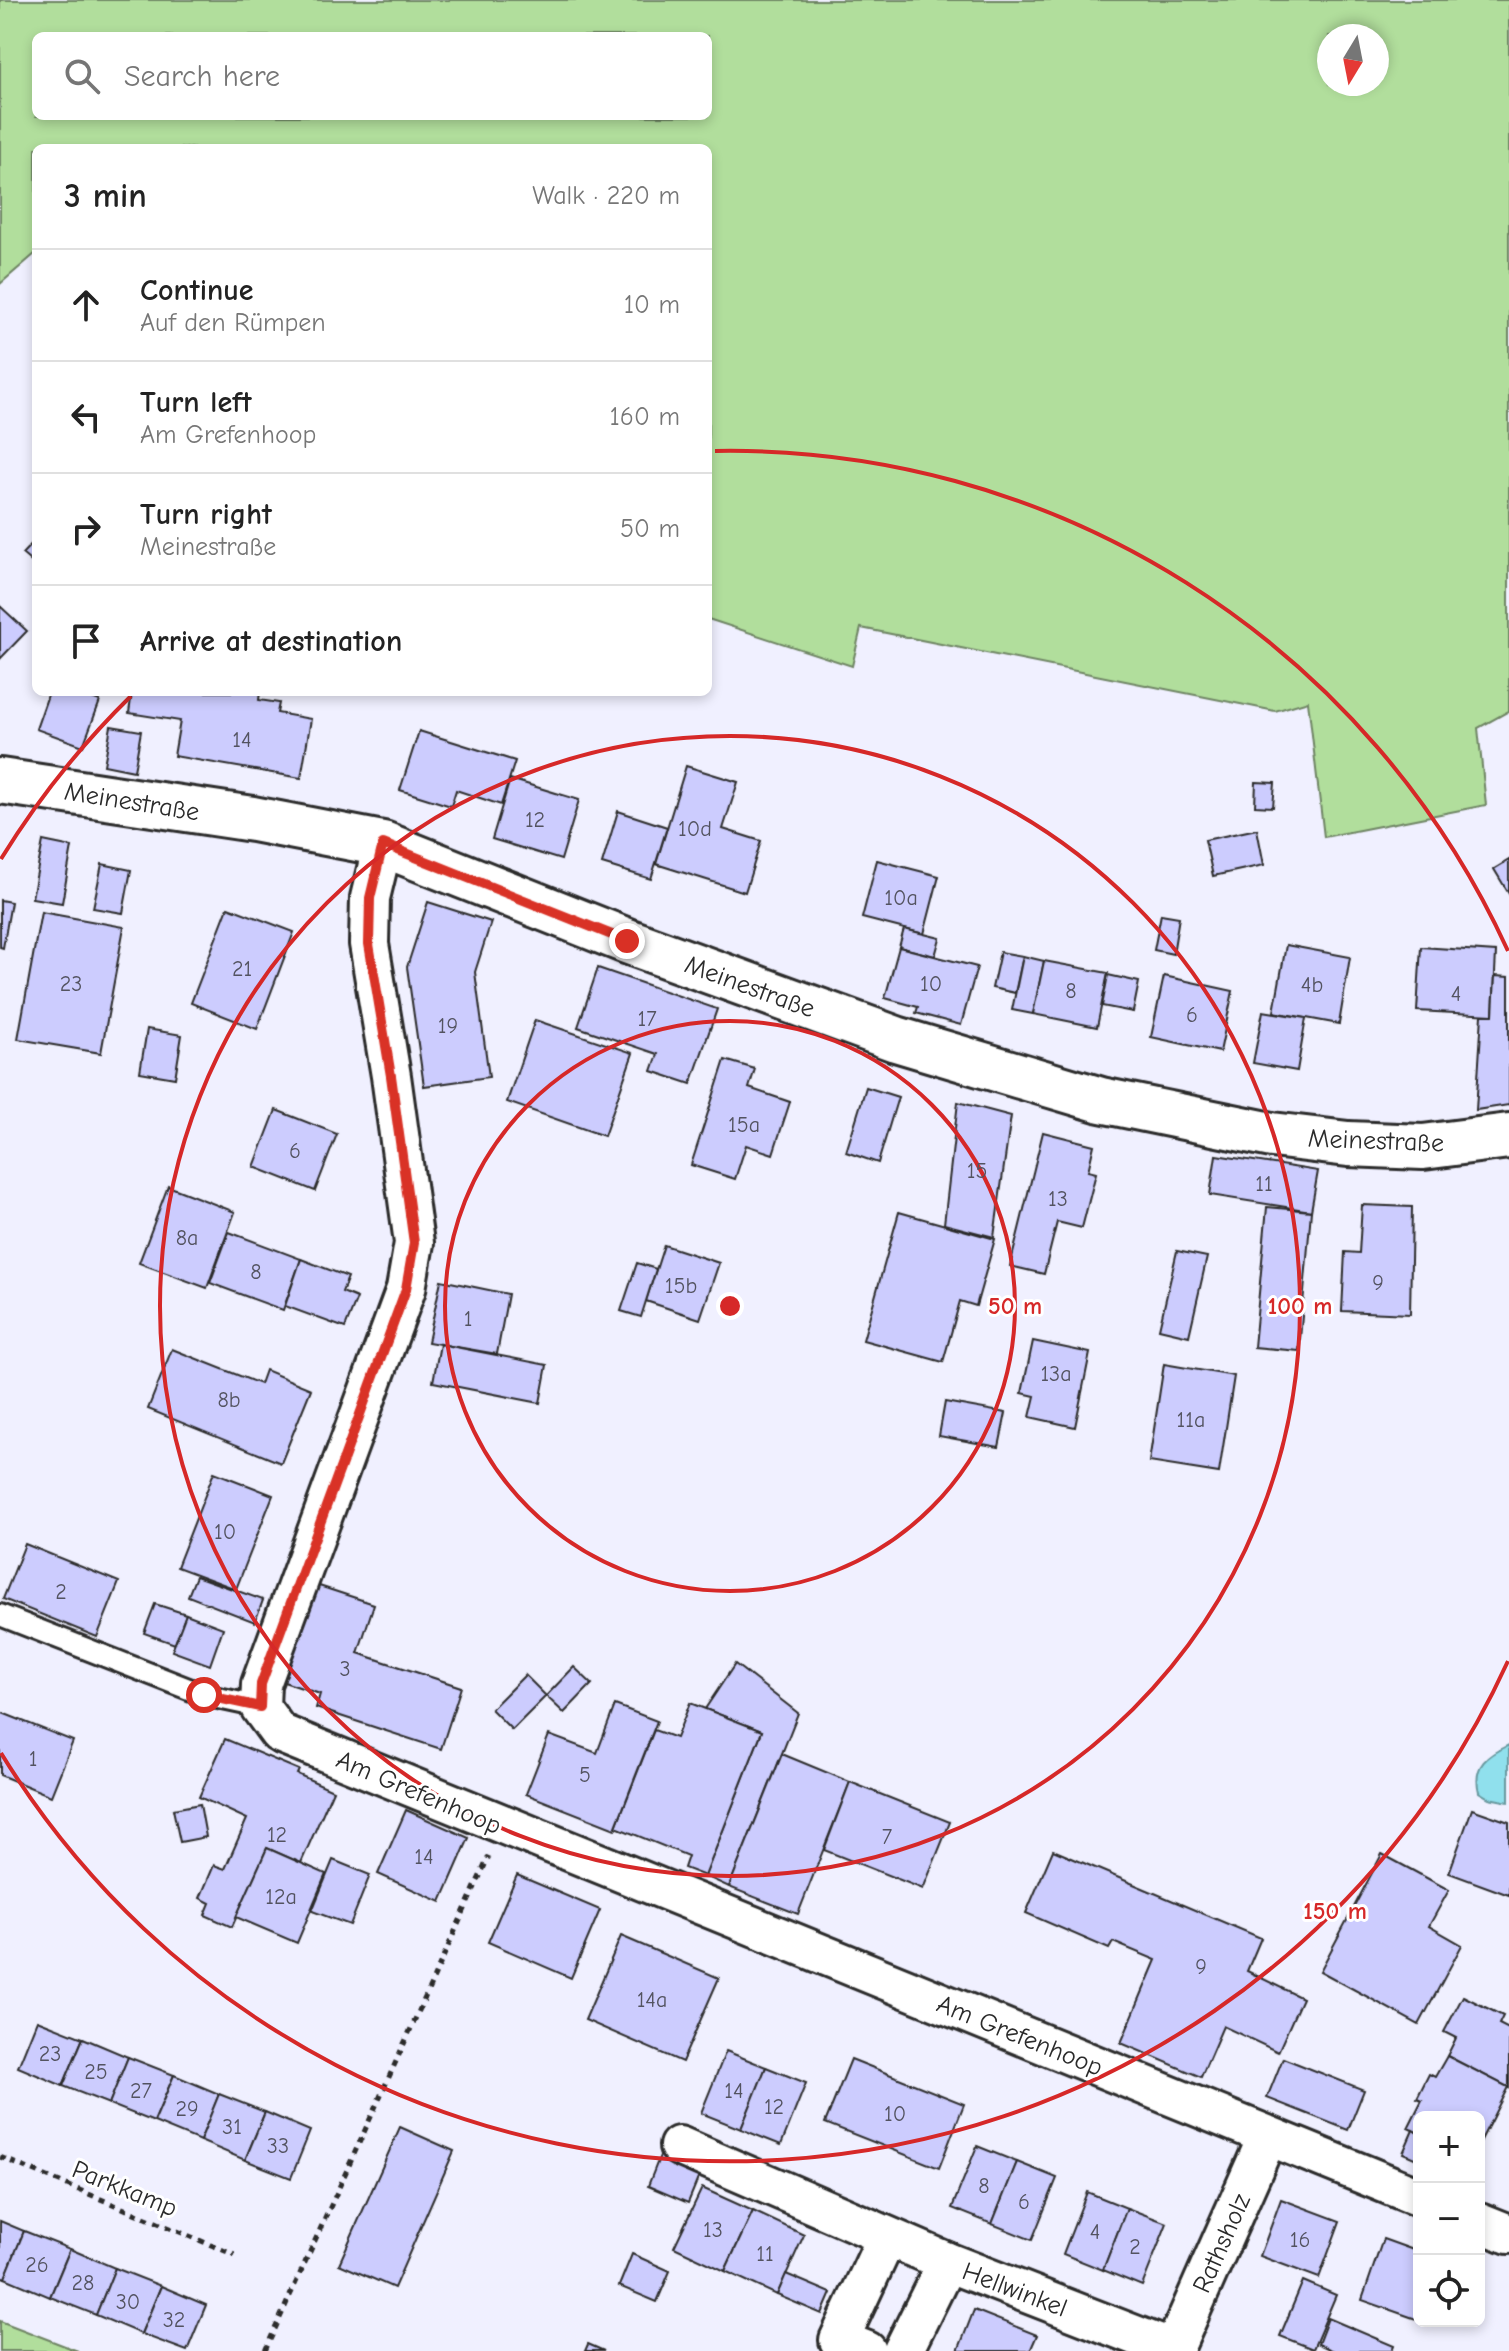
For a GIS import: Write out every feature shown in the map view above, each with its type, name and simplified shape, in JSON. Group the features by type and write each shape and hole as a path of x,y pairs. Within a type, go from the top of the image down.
{"street":[{"name":"Meinestraße","path":"0,781 253,819 383,844 627,941 896,1039 1101,1100 1257,1132 1348,1144 1423,1147 1509,1136"},
{"path":"260,1707 261,1684 406,1289 414,1243 369,944 370,898 383,844"},
{"name":"Am Grefenhoop","path":"260,1707 279,1733 1413,2195"},
{"name":"Rathsholz","path":"1173,2351 1268,2136"},
{"name":"Hellwinkel","path":"679,2146 947,2262 1173,2351"},
{"path":"1485,2224 1509,2234"},
{"path":"867,2351 839,2340 887,2237"},
{"name":"Hellwinkel","path":"903,2351 947,2262"}],"lane":[{"path":"0,1615 204,1695 260,1707"}],"path":[{"path":"265,2351 502,1826"},
{"name":"Parkkamp","path":"0,2157 235,2255"}],"green space":[{"path":"0,0 1509,0 1509,711 1478,728 1486,805 1324,837 1308,701 1275,711 861,628 852,666 712,620 712,144 32,144 32,256 0,284"},
{"path":"0,2321 78,2351 0,2351"}],"water":[{"path":"1509,1745 1509,1802 1489,1798 1479,1792 1477,1783 1484,1762"}],"building":[{"path":"32,543 32,563 22,554"},
{"path":"0,606 27,631 0,659"},
{"path":"48,696 87,696 100,701 83,746 36,729"},
{"path":"131,696 260,696 259,700 279,703 277,713 311,719 301,778 174,756 180,721 129,713"},
{"path":"111,726 141,731 134,771 104,765"},
{"path":"419,731 515,761 501,805 456,790 451,806 400,790"},
{"path":"686,766 738,782 723,829 761,841 745,892 656,864"},
{"path":"510,779 579,800 561,860 492,839"},
{"path":"1256,782 1275,783 1273,807 1255,806"},
{"path":"618,811 667,827 651,879 602,864"},
{"path":"1257,829 1264,865 1213,876 1205,840"},
{"path":"43,841 72,847 62,903 32,898"},
{"path":"877,860 939,876 924,934 862,918"},
{"path":"1509,860 1509,894 1494,869"},
{"path":"102,864 131,870 123,913 93,908"},
{"path":"0,900 11,902 3,948 0,947"},
{"path":"428,902 491,922 475,972 489,1077 424,1086 407,967"},
{"path":"228,907 294,932 257,1029 191,1003"},
{"path":"41,912 124,927 101,1053 18,1039"},
{"path":"1161,914 1179,917 1173,954 1154,950"},
{"path":"904,929 940,938 935,956 899,947"},
{"path":"1286,945 1350,957 1339,1024 1274,1012"},
{"path":"899,947 977,967 961,1025 916,1013 918,1007 885,998"},
{"path":"1421,947 1496,952 1493,1015 1417,1011"},
{"path":"1000,952 1023,956 1015,993 992,988"},
{"path":"1023,956 1044,961 1033,1014 1012,1010"},
{"path":"1044,961 1108,973 1097,1027 1033,1014"},
{"path":"598,968 717,1009 691,1084 652,1071 658,1054 578,1027"},
{"path":"1108,975 1139,982 1133,1012 1102,1006"},
{"path":"1164,976 1233,991 1220,1052 1151,1037"},
{"path":"1495,976 1509,977 1509,1105 1476,1110 1482,1015 1493,1015"},
{"path":"1263,1011 1306,1018 1297,1071 1253,1063"},
{"path":"535,1020 633,1053 604,1136 507,1102"},
{"path":"147,1029 182,1035 175,1078 140,1072"},
{"path":"725,1060 755,1069 749,1088 790,1102 773,1154 746,1145 735,1179 691,1165"},
{"path":"866,1087 898,1097 878,1163 846,1152"},
{"path":"958,1102 1011,1116 994,1237 944,1224"},
{"path":"276,1110 337,1134 315,1191 254,1167"},
{"path":"1043,1132 1094,1145 1088,1171 1096,1173 1082,1228 1057,1222 1044,1274 1010,1266"},
{"path":"1216,1155 1318,1171 1311,1211 1210,1195"},
{"path":"168,1186 235,1212 207,1288 139,1263"},
{"path":"1362,1205 1412,1207 1410,1314 1342,1311 1345,1252 1359,1253"},
{"path":"1267,1207 1311,1211 1299,1351 1254,1347"},
{"path":"899,1212 995,1239 976,1306 960,1301 943,1362 863,1340"},
{"path":"229,1232 301,1259 283,1310 210,1283"},
{"path":"664,1245 719,1263 700,1319 646,1301"},
{"path":"1177,1251 1207,1257 1189,1336 1159,1329"},
{"path":"301,1259 348,1277 342,1292 357,1298 345,1328 285,1306"},
{"path":"637,1263 656,1269 641,1317 621,1311"},
{"path":"441,1280 508,1294 497,1354 428,1342"},
{"path":"1033,1341 1090,1353 1075,1427 1030,1417 1035,1396 1022,1393"},
{"path":"440,1344 547,1365 540,1403 433,1382"},
{"path":"172,1349 260,1384 265,1370 311,1389 281,1463 148,1409"},
{"path":"1164,1364 1234,1376 1219,1473 1149,1462"},
{"path":"945,1402 1006,1413 999,1447 939,1436"},
{"path":"214,1472 273,1495 236,1589 177,1567"},
{"path":"25,1544 119,1582 97,1637 3,1599"},
{"path":"196,1576 263,1600 255,1622 188,1596"},
{"path":"316,1585 374,1604 358,1653 461,1687 441,1749 316,1708 320,1694 284,1682"},
{"path":"155,1604 186,1614 175,1644 144,1633"},
{"path":"186,1614 223,1628 210,1665 172,1651"},
{"path":"735,1664 798,1713 729,1887 705,1876 762,1731 705,1709"},
{"path":"574,1667 592,1684 564,1713 546,1696"},
{"path":"525,1675 546,1696 512,1730 491,1709"},
{"path":"690,1703 762,1731 705,1876 684,1868 688,1856 616,1827 654,1730 676,1738"},
{"path":"615,1705 657,1721 615,1829 526,1794 549,1735 597,1753"},
{"path":"0,1712 73,1741 51,1796 0,1775"},
{"path":"225,1739 299,1770 297,1774 333,1790 301,1863 267,1848 232,1927 205,1915 210,1903 200,1898 214,1865 225,1869 247,1819 199,1797"},
{"path":"782,1754 850,1782 798,1914 729,1887"},
{"path":"850,1782 950,1822 923,1889 824,1850"},
{"path":"200,1804 206,1837 180,1842 173,1809"},
{"path":"1472,1809 1509,1822 1509,1895 1449,1873"},
{"path":"406,1810 469,1838 441,1902 378,1874"},
{"path":"267,1848 326,1874 297,1943 236,1917"},
{"path":"1053,1850 1261,1938 1247,1971 1302,1998 1278,2052 1223,2026 1201,2077 1121,2043 1156,1960 1113,1942 1109,1949 1026,1913"},
{"path":"1382,1854 1449,1890 1429,1926 1462,1945 1419,2025 1320,1971"},
{"path":"333,1860 370,1875 350,1925 312,1911"},
{"path":"517,1875 600,1910 571,1978 488,1942"},
{"path":"621,1936 719,1978 682,2062 585,2020"},
{"path":"1463,1996 1503,2016 1499,2024 1509,2029 1509,2088 1447,2056 1456,2038 1444,2032"},
{"path":"37,2020 83,2038 63,2086 18,2067"},
{"path":"83,2038 128,2057 109,2104 63,2086"},
{"path":"726,2051 766,2067 741,2129 701,2113"},
{"path":"1447,2056 1508,2087 1485,2132 1485,2111 1416,2111 1422,2100 1417,2098 1429,2074 1435,2077"},
{"path":"128,2057 174,2075 154,2122 109,2104"},
{"path":"1283,2058 1364,2090 1348,2130 1267,2098"},
{"path":"851,2059 964,2104 939,2168 825,2123"},
{"path":"766,2067 806,2083 781,2145 741,2129"},
{"path":"174,2075 219,2094 200,2141 154,2122"},
{"path":"219,2094 265,2112 245,2160 200,2141"},
{"path":"265,2112 310,2131 291,2178 245,2160"},
{"path":"400,2127 454,2151 394,2288 339,2264"},
{"path":"1413,2130 1413,2157 1403,2153"},
{"path":"977,2146 1017,2162 992,2224 952,2208"},
{"path":"661,2153 702,2169 688,2203 648,2186"},
{"path":"1017,2162 1057,2178 1032,2240 992,2224"},
{"path":"702,2188 753,2211 725,2271 674,2247"},
{"path":"1087,2192 1127,2208 1103,2270 1063,2254"},
{"path":"1281,2199 1340,2221 1319,2278 1260,2256"},
{"path":"1127,2208 1167,2223 1142,2286 1103,2270"},
{"path":"753,2211 804,2235 777,2295 725,2271"},
{"path":"0,2221 24,2231 5,2278 0,2276"},
{"path":"24,2231 70,2249 50,2297 5,2278"},
{"path":"1383,2239 1413,2250 1413,2318 1362,2300"},
{"path":"70,2249 115,2268 96,2315 50,2297"},
{"path":"632,2254 670,2271 657,2302 619,2286"},
{"path":"115,2268 161,2286 141,2334 96,2315"},
{"path":"786,2274 831,2293 822,2314 777,2295"},
{"path":"1303,2281 1336,2295 1313,2349 1280,2336"},
{"path":"161,2286 206,2305 187,2351 141,2334"},
{"path":"974,2310 1037,2335 1030,2351 958,2351"},
{"path":"1328,2318 1394,2346 1392,2351 1334,2351 1318,2344"},
{"path":"588,2344 604,2351 585,2351"}],"route":[{"path":"204,1695 260,1707 261,1684 406,1289 414,1243 369,944 370,898 383,844 627,941"}]}
